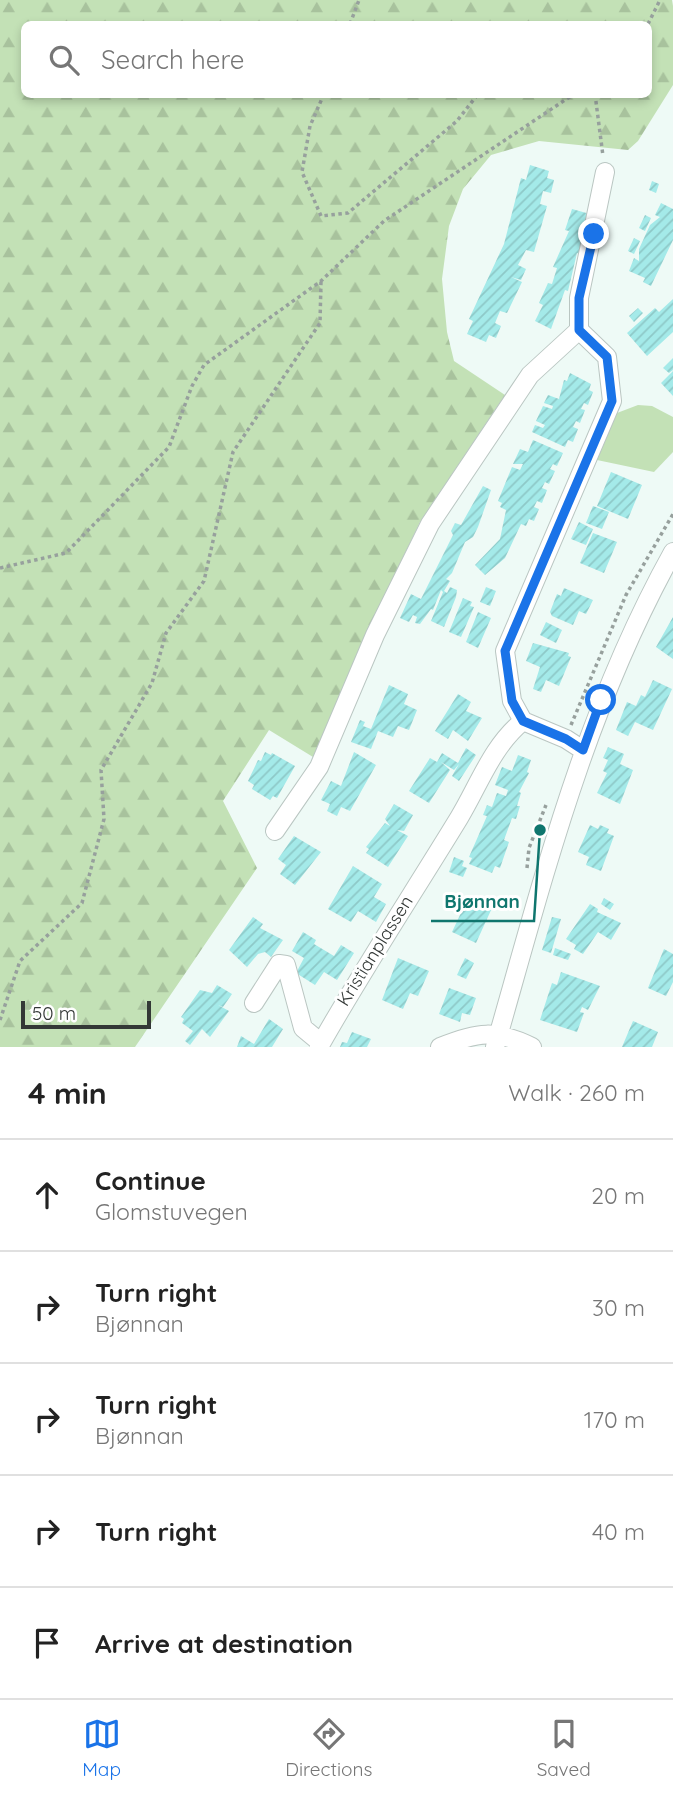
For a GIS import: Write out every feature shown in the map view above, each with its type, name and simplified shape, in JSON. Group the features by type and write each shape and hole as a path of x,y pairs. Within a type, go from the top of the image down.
{"street":[{"path":"583,750 566,739 523,721 512,701 505,651 612,401 607,357 579,330 579,298 605,172"},
{"path":"275,831 319,767 375,635 430,524 530,375 579,330"},
{"path":"497,1040 549,852 583,750 649,596 673,552"},
{"name":"Kristianplassen","path":"254,1003 279,964 286,965 303,1028 320,1045 346,996 460,816 504,736 523,721"},
{"path":"440,1047 477,1035 532,1047"}],"path":[{"path":"351,21 359,0"},
{"path":"650,21 660,0"},
{"path":"322,98 310,126 302,172 321,216 348,213 457,121 475,98"},
{"path":"0,568 66,553 169,447 192,387 204,365 321,281 384,221 569,98"},
{"path":"596,98 605,172"},
{"path":"0,1020 20,961 82,903 104,819 101,770 152,682 166,633 204,581 233,452 320,323 321,281"}],"green space":[{"path":"0,0 672,0 673,85 638,141 628,150 539,141 491,155 463,189 449,226 442,279 447,332 454,361 505,395 420,522 366,634 313,757 269,730 223,801 257,868 135,1047 0,1047"},
{"path":"638,405 652,406 673,417 673,452 654,472 597,460 617,413"}],"building":[{"path":"530,165 549,171 547,178 554,180 551,193 543,191 540,204 547,206 534,252 526,250 518,265 526,269 521,280 511,277 522,282 507,313 500,311 495,323 501,326 496,338 489,335 486,342 467,334 473,321 469,319 504,244 521,178 526,180"},
{"path":"652,181 659,184 656,193 649,190"},
{"path":"661,203 673,209 673,240 651,286 643,282 645,278 629,271 634,258 639,261 639,249 650,225 660,217 655,215"},
{"path":"572,209 590,214 581,255 577,253 568,291 565,290 551,329 535,321 543,305 539,303 548,283 552,284 557,268 553,267 569,231 565,230"},
{"path":"645,215 651,218 645,231 639,228"},
{"path":"634,238 640,241 634,254 628,251"},
{"path":"673,299 673,332 647,356 627,333 655,308 659,312"},
{"path":"638,308 643,313 634,322 629,316"},
{"path":"673,358 673,370 669,373 663,368"},
{"path":"673,371 673,396 661,383"},
{"path":"570,373 591,384 589,390 593,392 588,405 584,403 581,409 585,410 580,423 576,421 573,427 578,429 573,442 568,440 565,447 532,432 535,425 543,428 545,425 536,421 543,406 552,409 553,406 544,403 548,395 559,399 564,380 567,381"},
{"path":"533,440 563,453 557,466 553,464 550,469 555,471 549,484 545,482 542,488 547,490 542,503 537,501 534,507 539,509 534,521 529,519 526,526 521,524 505,558 485,575 475,565 500,539 506,510 500,507 502,503 498,501 512,467 520,470 523,464 513,464 520,449 528,452"},
{"path":"611,472 642,485 628,519 597,506"},
{"path":"483,486 491,490 478,527 473,537 465,542 452,573 446,579 450,581 444,591 447,593 450,587 457,590 444,627 431,621 443,592 441,590 433,610 431,609 420,624 415,623 417,617 413,615 409,622 400,618 411,594 421,599 453,535 451,531 455,523 461,525"},
{"path":"593,506 609,512 602,529 586,523"},
{"path":"579,522 593,529 586,545 571,539"},
{"path":"593,533 617,542 604,573 580,563"},
{"path":"486,587 496,591 490,606 480,602"},
{"path":"564,588 593,600 586,614 579,611 573,625 552,616 550,612 557,594 561,596"},
{"path":"463,598 472,602 470,606 474,607 461,637 449,632"},
{"path":"478,612 491,618 478,648 466,642"},
{"path":"673,617 673,659 656,647"},
{"path":"546,622 562,630 556,643 540,635"},
{"path":"533,643 569,653 568,656 571,657 559,686 546,680 541,692 533,689 540,667 526,661"},
{"path":"653,680 672,689 653,730 635,722 628,736 616,730 627,702 636,706 641,695 645,697"},
{"path":"389,685 408,694 404,704 417,710 409,730 398,726 393,737 378,731 371,749 351,742 360,720 365,722 363,726 371,729"},
{"path":"458,694 471,702 466,711 482,718 468,741 453,730 448,739 435,731"},
{"path":"608,747 624,754 620,764 633,770 620,804 597,793 607,773 603,771 608,760 603,758"},
{"path":"466,748 476,755 459,781 452,776 459,764 454,770 441,762 450,770 429,803 409,791 430,758 437,762 442,753 458,763"},
{"path":"265,752 295,766 277,798 273,796 270,800 252,789 254,785 248,781"},
{"path":"354,752 376,765 350,811 341,807 337,816 327,811 330,804 321,800 331,781 341,786"},
{"path":"518,755 531,760 527,772 529,773 519,792 521,793 517,806 520,806 516,819 512,818 504,840 509,842 500,868 495,866 492,873 469,864 472,858 469,857 487,816 483,815 487,805 492,807 497,793 506,796 508,790 495,785 502,767 512,771"},
{"path":"394,804 413,815 404,831 397,830 408,836 388,867 366,853 369,849 366,847 385,823 390,826 385,819"},
{"path":"590,825 598,829 600,825 609,829 607,833 614,836 601,871 586,865 589,857 578,852"},
{"path":"294,836 321,852 295,885 280,874 286,865 278,859"},
{"path":"454,857 464,861 462,866 467,868 463,877 449,872"},
{"path":"353,866 382,884 374,897 386,904 376,922 358,911 351,922 328,909"},
{"path":"468,898 492,908 476,943 452,932"},
{"path":"604,898 614,904 610,910 601,904"},
{"path":"590,904 598,909 597,912 621,923 611,940 598,932 583,954 574,949 576,945 566,939"},
{"path":"253,917 263,924 260,928 283,940 271,957 265,952 258,954 247,967 229,950"},
{"path":"552,917 561,919 551,953 542,950"},
{"path":"303,932 316,940 314,944 334,956 341,945 354,953 337,980 324,972 315,985 296,973 304,958 292,951"},
{"path":"555,948 571,954 568,960 553,955"},
{"path":"664,949 673,954 673,982 666,996 648,988"},
{"path":"398,958 429,971 418,996 410,993 403,1009 382,1000"},
{"path":"465,958 474,963 466,979 457,975"},
{"path":"561,972 600,986 588,1010 582,1007 580,1012 584,1013 577,1032 540,1020 552,983 557,985"},
{"path":"217,985 232,994 223,1007 218,1005 229,1011 210,1037 202,1029 190,1045 185,1041 193,1031 182,1023 184,1019 181,1017 200,990 212,993"},
{"path":"449,988 476,998 470,1015 462,1013 460,1022 439,1014"},
{"path":"269,1019 283,1029 272,1047 237,1047 241,1036 254,1044"},
{"path":"633,1021 658,1032 652,1047 622,1047"},
{"path":"352,1032 371,1039 367,1047 340,1047 342,1042 347,1043"}],"place":[{"name":"Bjønnan","path":"540,830"}],"route":[{"path":"594,234 579,298 579,330 607,357 612,401 505,651 512,701 523,721 566,739 583,750 601,700"}]}
